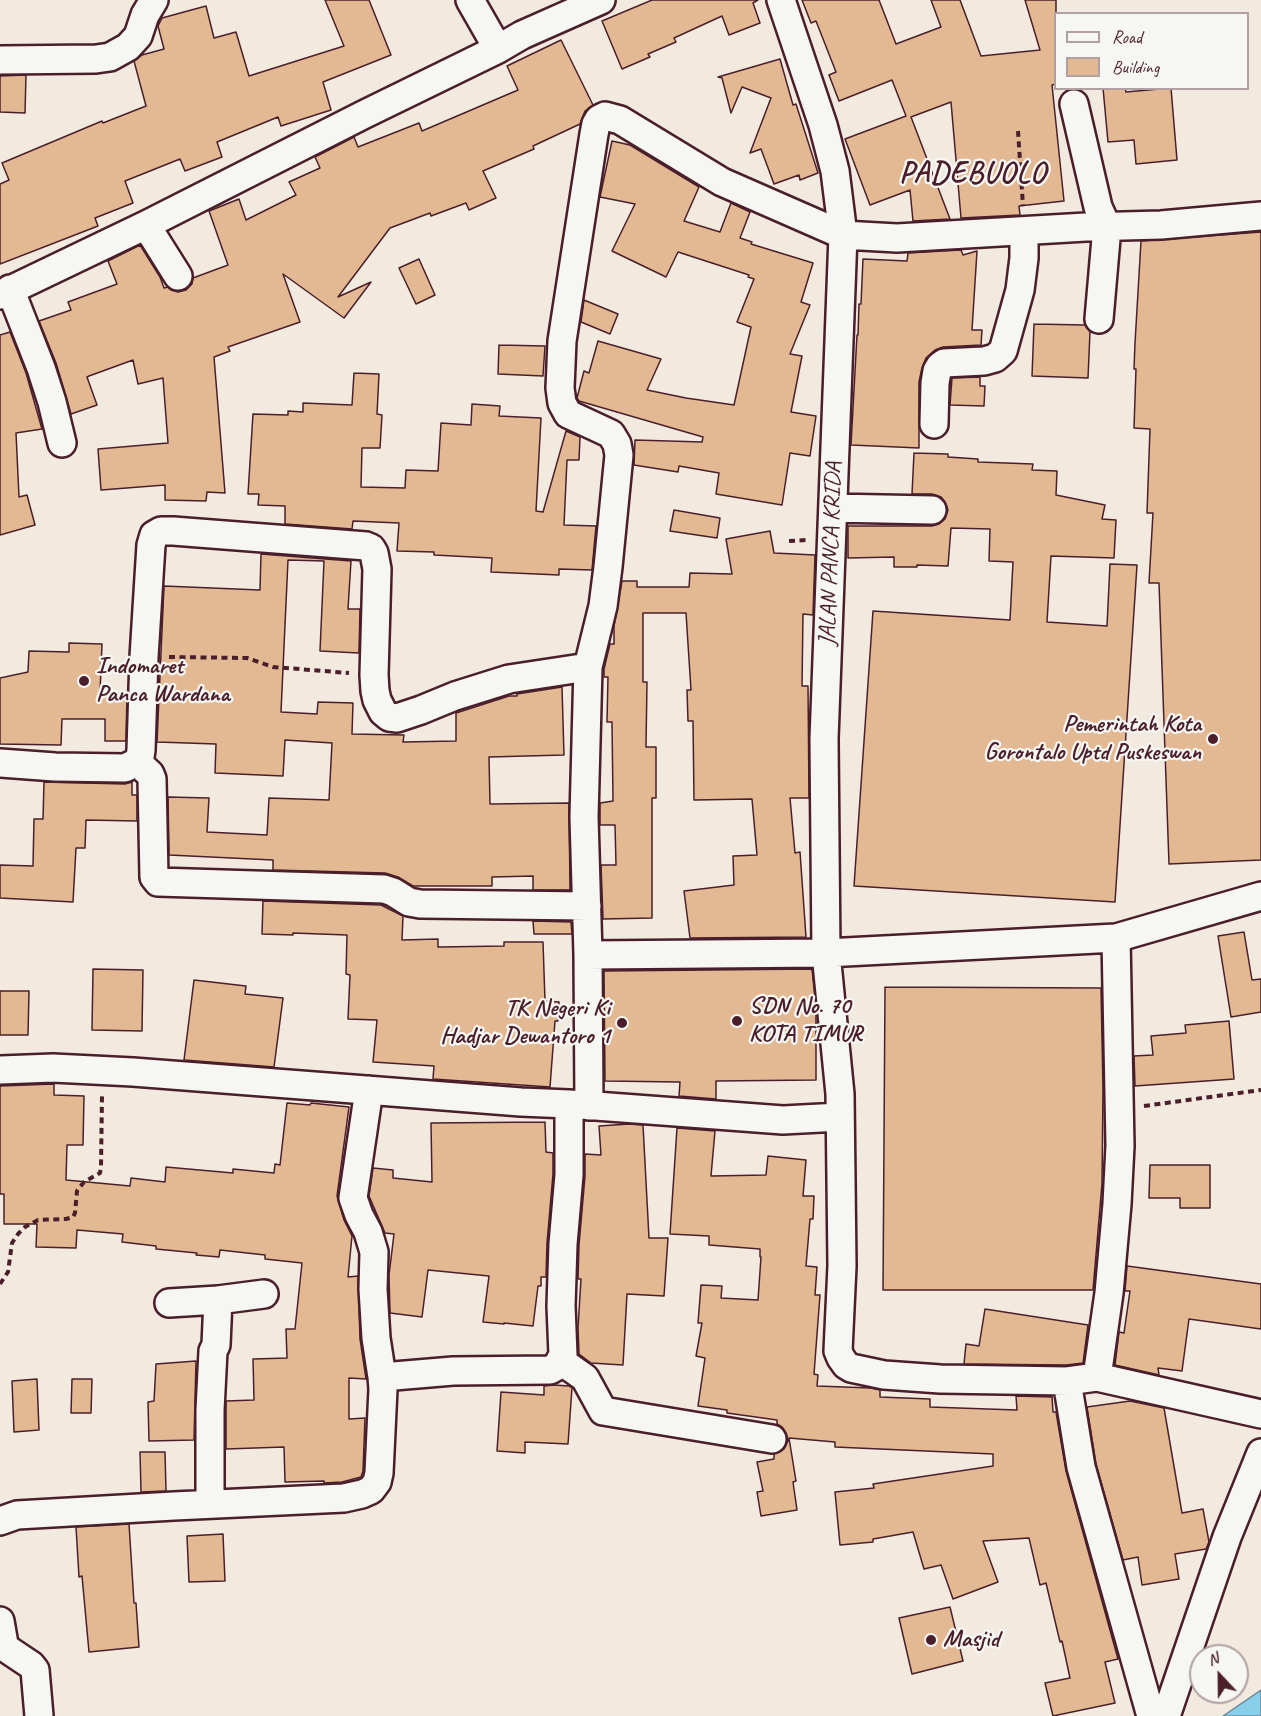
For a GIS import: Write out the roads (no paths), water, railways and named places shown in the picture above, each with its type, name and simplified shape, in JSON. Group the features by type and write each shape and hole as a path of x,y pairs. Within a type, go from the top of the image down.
{"street":[{"path":"0,60 110,57 128,47 138,36 145,15 154,0"},
{"path":"470,0 498,49"},
{"path":"62,443 52,402 40,368 5,292 146,225 522,35 601,0"},
{"name":"JALAN PANCA KRIDA","path":"782,0 823,125 835,171 843,235 824,739 826,953 839,1084 840,1117 842,1266 838,1351 846,1365 851,1368 884,1375 940,1379 1067,1381 1097,1377"},
{"path":"1074,104 1098,207 1107,227 1099,319"},
{"path":"382,1377 453,1371 550,1370 557,1366 563,1355 561,1306 563,1244 569,1175 579,1105 588,955 584,817 588,668 603,606 619,455 617,444 611,434 568,414 562,403 560,376 562,341 596,124 599,119 605,116 620,120 722,182 843,235 897,238 1161,225 1261,216"},
{"path":"146,225 178,276"},
{"path":"934,424 935,383 940,366 944,363 984,361 995,358 1003,351 1020,290 1024,258 1024,231"},
{"path":"833,508 932,510"},
{"path":"0,763 125,768 137,762 141,750 151,545 154,535 161,531 371,548 377,569 374,675 377,700 383,712 389,717 397,718 421,711 509,679 588,668"},
{"path":"137,762 150,774 152,779 154,876 158,882 384,889 409,902 420,904 587,906"},
{"path":"588,955 826,953 1116,938 1261,896"},
{"path":"1116,938 1120,1146 1110,1293 1097,1377 1261,1414"},
{"path":"0,1070 53,1068 134,1072 783,1120 840,1117"},
{"path":"0,1521 17,1515 344,1498 371,1490 377,1482 379,1473 383,1389 376,1338 373,1289 374,1252 353,1198 369,1090"},
{"path":"169,1303 264,1294"},
{"path":"210,1504 210,1410 218,1300"},
{"path":"561,1361 585,1377 603,1411 772,1439"},
{"path":"1067,1381 1081,1467 1151,1716"},
{"path":"1166,1716 1227,1537 1261,1453"},
{"path":"0,1621 7,1649 35,1670 39,1716"}],"water":[{"path":"1261,1690 1261,1716 1223,1716 1241,1704 1249,1704 1249,1698"}],"place":[{"name":"Indomaret Panca Wardana","path":"84,681"},
{"name":"Pemerintah Kota Gorontalo Uptd Puskeswan","path":"1213,739"},
{"name":"SDN No. 70 KOTA TIMUR","path":"737,1021"},
{"name":"TK Negeri Ki Hadjar Dewantoro 1","path":"622,1023"},
{"name":"Masjid","path":"931,1640"}],"district":[{"name":"PADEBUOLO","path":"973,174"}]}
